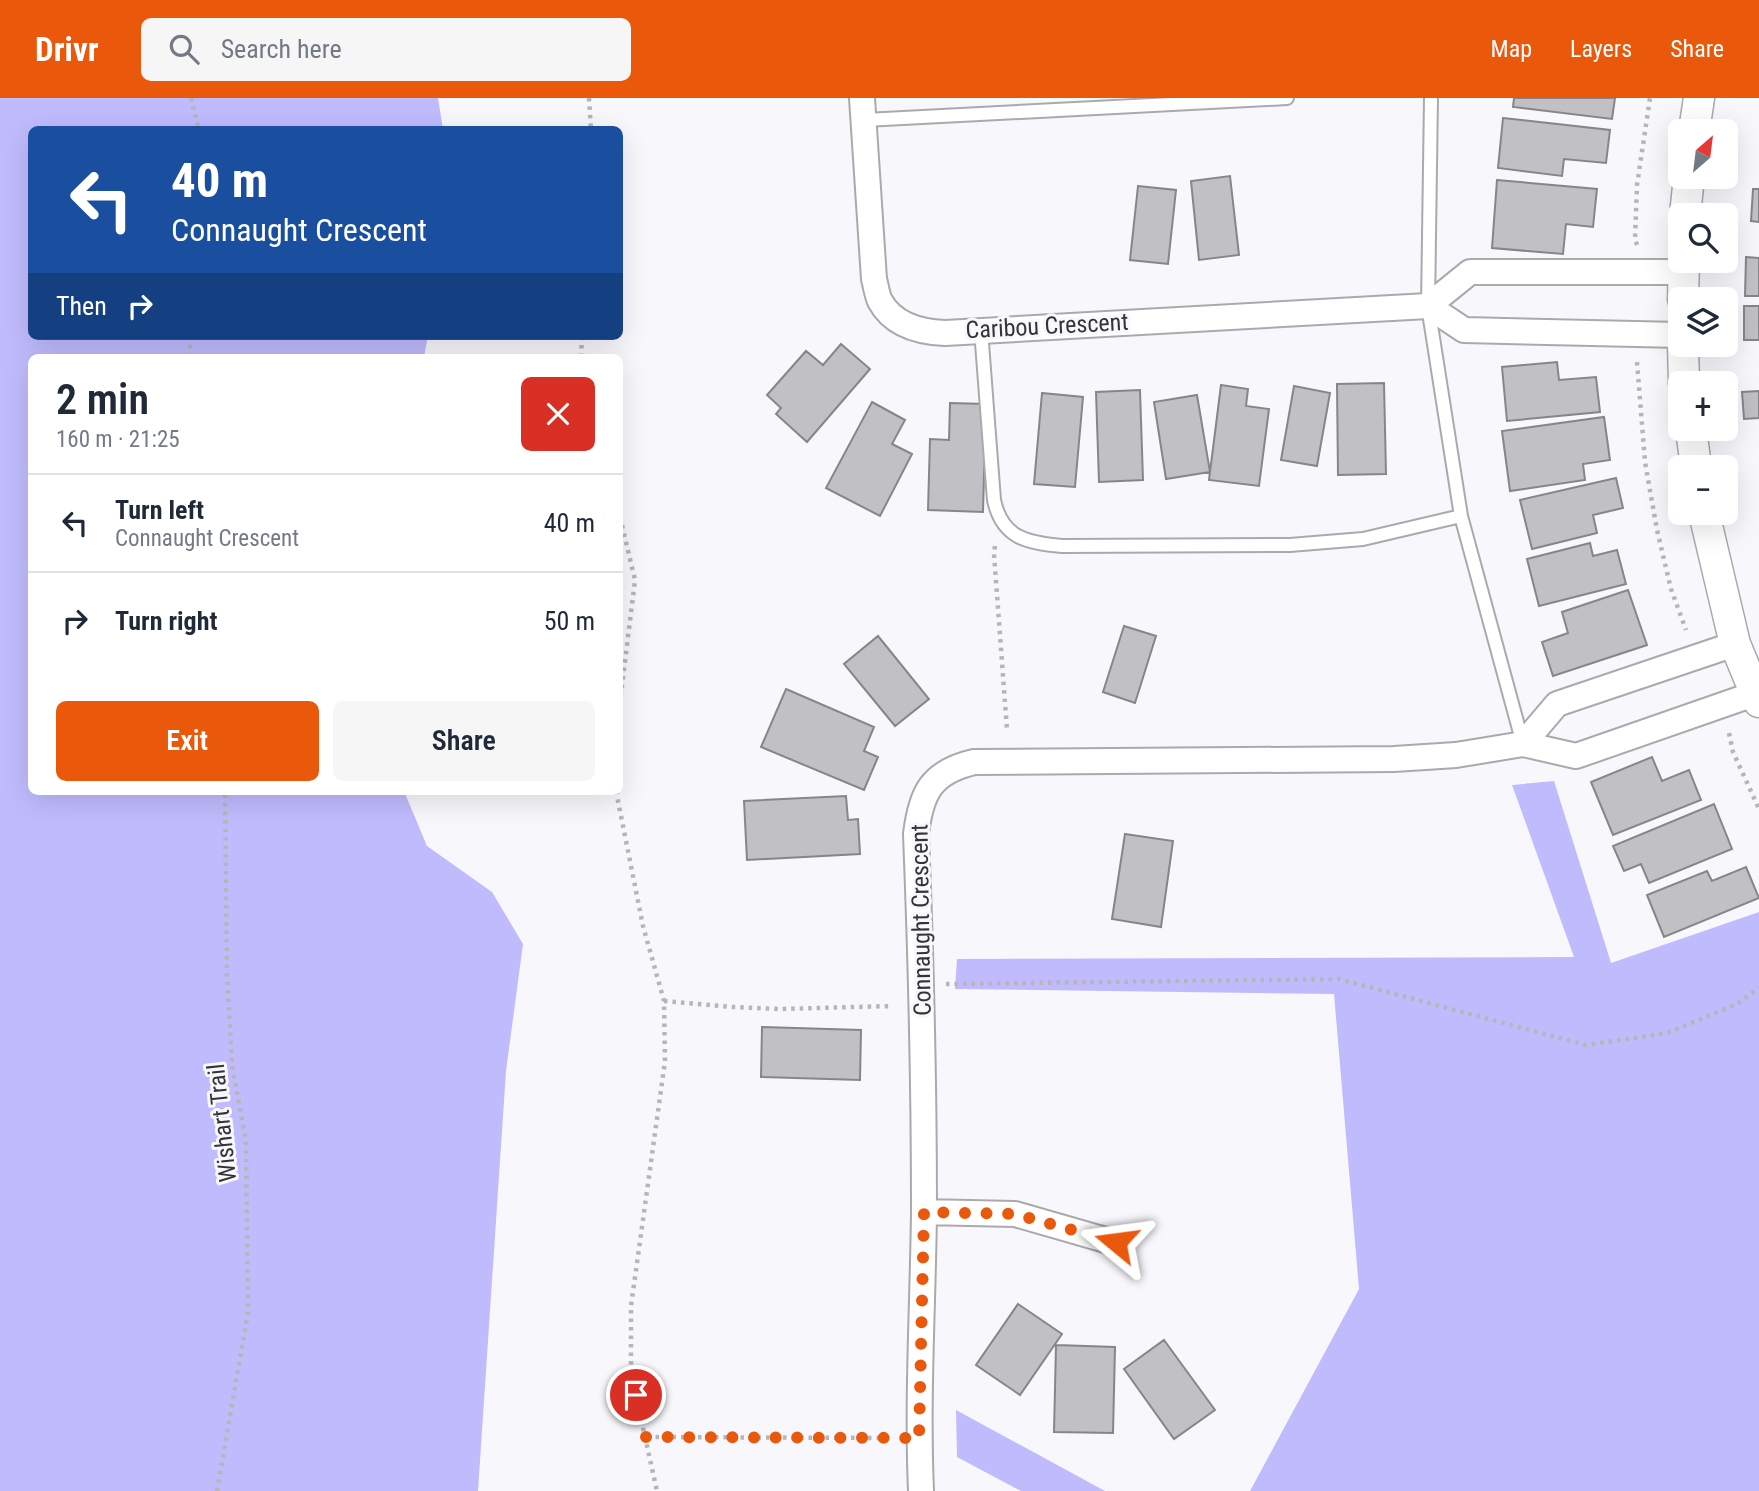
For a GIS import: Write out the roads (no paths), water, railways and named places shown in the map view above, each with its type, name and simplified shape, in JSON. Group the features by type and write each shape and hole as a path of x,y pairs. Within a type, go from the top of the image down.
{"street":[{"path":"1696,119 1699,98"},
{"name":"Caribou Crescent","path":"863,109 874,279 880,301 893,316 910,328 945,333 1429,306"},
{"path":"1668,335 1464,330 1429,306 1471,272 1683,277"},
{"path":"1707,525 1735,645 1757,698"},
{"path":"1523,744 1556,704 1735,645"},
{"name":"Connaught Crescent","path":"921,1491 919,1438 924,1212 922,994 916,834 919,809 928,789 939,776 954,767 974,762 1394,759 1456,755 1523,744 1576,756 1757,698"},
{"path":"924,1212 1015,1214 1116,1242"}],"lane":[{"path":"863,109 1287,98"},
{"path":"1431,98 1429,306 1461,516 1523,744"},
{"path":"981,330 994,500 1001,522 1007,530 1025,539 1062,546 1290,545 1363,539 1461,516"}]}
